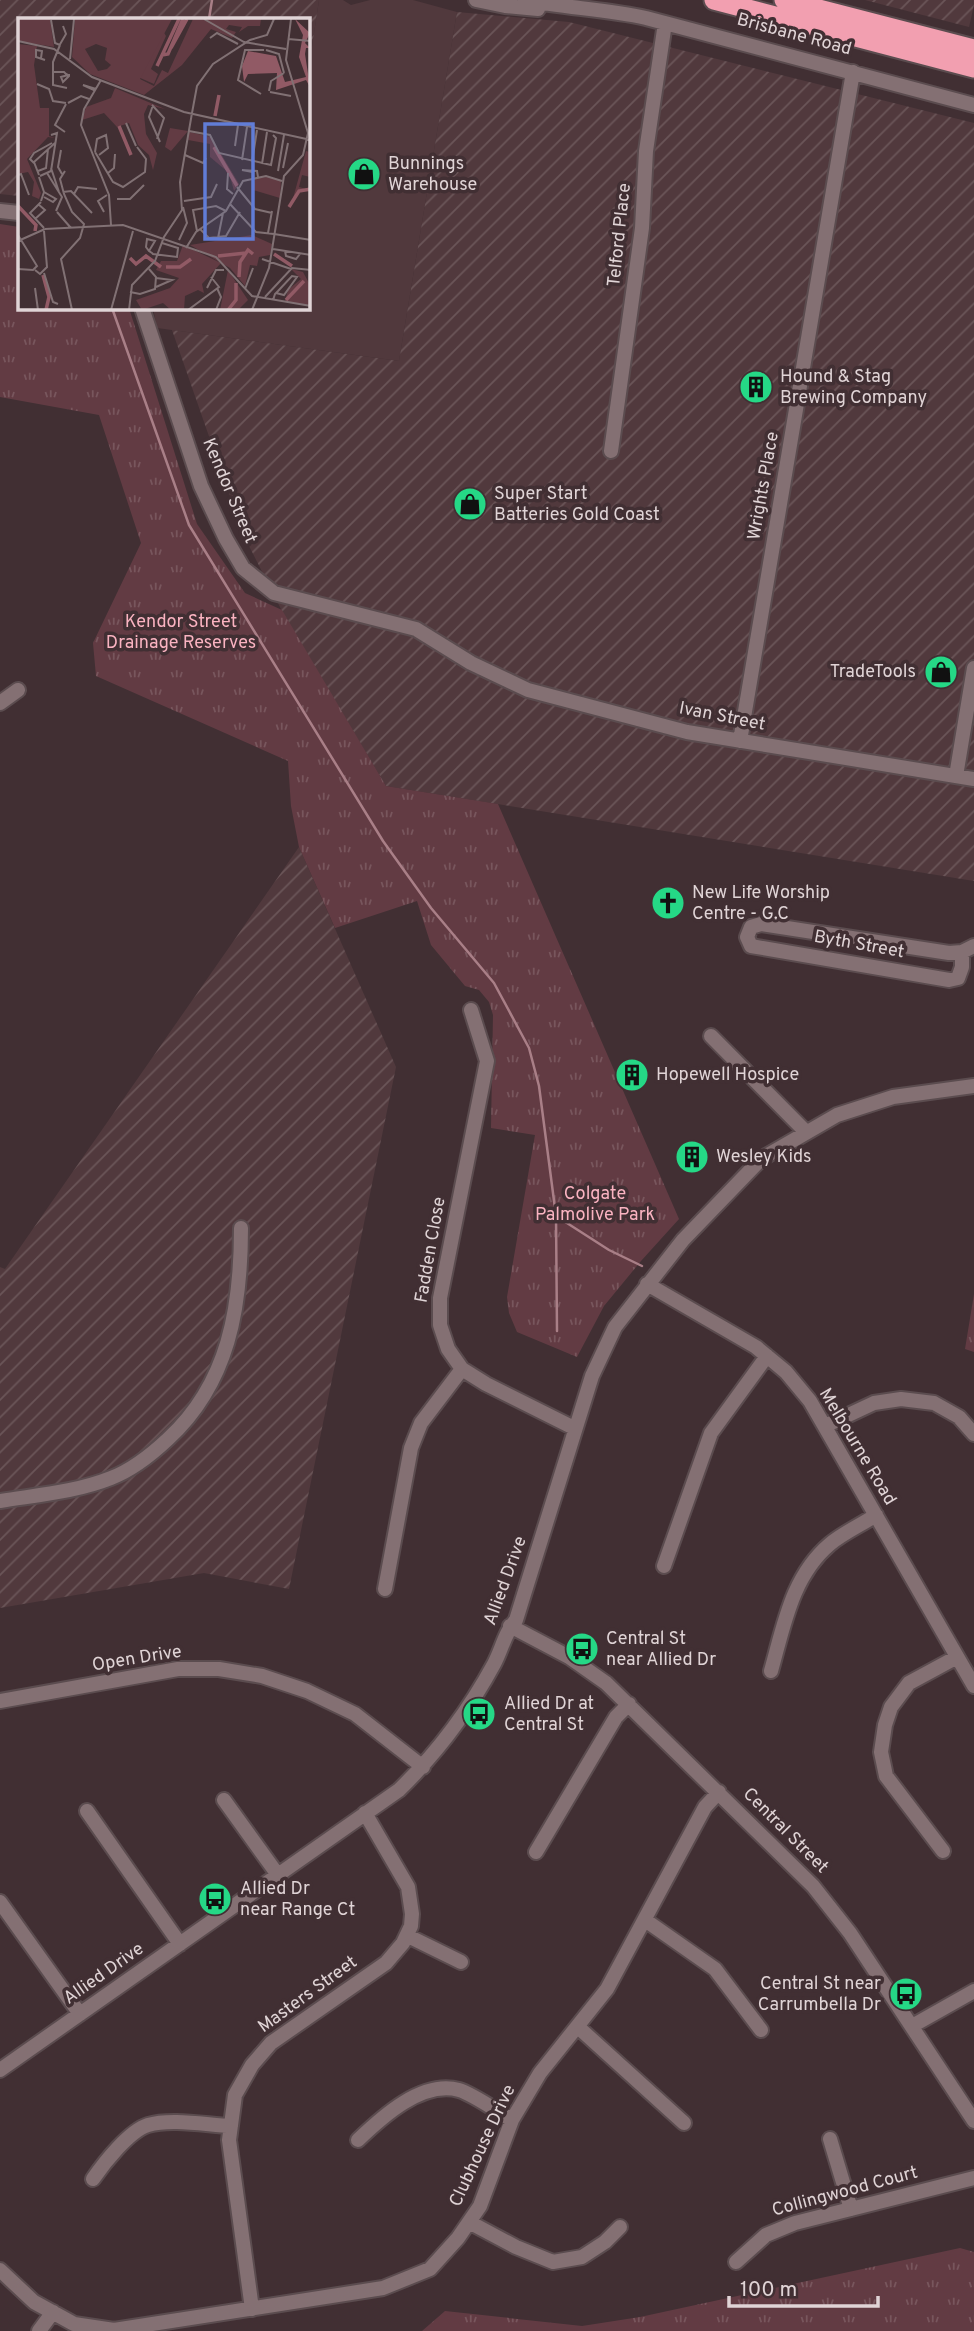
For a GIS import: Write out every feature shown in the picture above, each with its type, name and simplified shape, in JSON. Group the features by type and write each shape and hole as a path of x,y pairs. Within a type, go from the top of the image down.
{"highway":[{"name":"Brisbane Road","path":"714,0 974,68"},
{"name":"Brisbane Road","path":"784,0 974,49"}],"street":[{"path":"525,0 560,6"},
{"path":"484,1 542,10 560,6"},
{"name":"Brisbane Road","path":"560,6 617,12 664,23 974,105"},
{"name":"Telford Place","path":"611,451 642,228 646,151 664,23"},
{"name":"Wrights Place","path":"740,741 853,72"},
{"path":"0,211 18,214"},
{"name":"Kendor Street","path":"143,310 201,486 243,568 274,593 416,629 471,663"},
{"name":"Ivan Street","path":"471,663 528,690 687,732 974,779"},
{"path":"956,776 974,668"},
{"path":"0,704 18,690"},
{"name":"Byth Street","path":"761,924 936,951 968,949 958,978 949,980 751,946 747,937 751,928 761,924"},
{"name":"Fadden Close","path":"471,1010 487,1061 440,1298 440,1325 448,1349 462,1369 574,1428"},
{"path":"711,1036 806,1132"},
{"name":"Allied Drive","path":"0,2070 399,1790 422,1767 450,1733 474,1697 496,1662 510,1626 516,1620 574,1428 592,1376 615,1327 689,1233 746,1172 761,1159 837,1115 893,1097 974,1086"},
{"path":"0,1501 73,1489 112,1478 149,1457 189,1419 214,1379 228,1341 241,1270 241,1227"},
{"name":"Melbourne Road","path":"647,1284 756,1347 786,1372 802,1391 825,1426 974,1686"},
{"path":"664,1566 711,1433 767,1356"},
{"path":"385,1588 411,1448 421,1423 462,1369"},
{"path":"825,1426 874,1403 901,1399 934,1403 959,1417 974,1434"},
{"path":"771,1671 793,1596 805,1570 830,1544 876,1515"},
{"name":"Central Street","path":"510,1626 590,1670 629,1704 813,1886 850,1933 974,2121"},
{"path":"943,1851 886,1776 881,1752 891,1707 909,1683 957,1657"},
{"name":"Open Drive","path":"0,1702 178,1670 219,1670 262,1676 307,1691 355,1714 422,1767"},
{"path":"536,1852 616,1717 629,1704"},
{"name":"Clubhouse Drive","path":"0,2270 34,2302 74,2324 114,2330 383,2288 430,2269 458,2238 480,2206 512,2120 540,2073 607,1989 705,1807 719,1792"},
{"path":"224,1800 278,1875"},
{"path":"87,1811 180,1944"},
{"path":"365,1813 408,1887 412,1914 408,1936 461,1962"},
{"path":"0,1902 80,2014"},
{"path":"645,1920 715,1969 761,2031"},
{"name":"Masters Street","path":"252,2309 229,2140 235,2095 252,2065 271,2043 386,1963 408,1936"},
{"path":"912,2026 974,1991"},
{"path":"578,2027 684,2123"},
{"path":"358,2140 387,2113 411,2099 435,2090 458,2090 512,2120"},
{"path":"93,2179 127,2140 146,2126 165,2123 231,2126"},
{"path":"830,2139 850,2209"},
{"name":"Collingwood Court","path":"736,2262 766,2235 795,2223 974,2178"},
{"path":"469,2222 516,2247 554,2262 582,2257 605,2242 620,2227"},
{"path":"39,2331 53,2312"}],"shaded area":[{"path":"0,0 319,0 312,46 310,18 18,18 18,196 0,194"},
{"name":"Bunnings Warehouse","path":"319,0 343,0 351,5 370,0 413,0 457,12 399,361 157,328 153,310 310,310 312,46"},
{"path":"865,0 974,0 974,5 969,27"},
{"path":"457,12 569,22 974,123 974,881 386,786 285,617 243,534 172,330 399,361"},
{"path":"299,847 396,1067 289,1589 204,1573 0,1608 0,1267 5,1269"}],"green space":[{"path":"0,224 18,227 18,310 130,310 197,524 245,593 282,610 386,786 498,804 679,1219 604,1306 577,1357 517,1332 509,1313 507,1297 535,1135 491,1128 493,1015 489,1002 479,990 465,986 431,945 417,901 335,928 299,847 291,806 288,761 96,676 93,643 141,543 99,415 0,397"},
{"path":"974,1294 974,1352 965,1349"},
{"path":"960,2248 974,2252 974,2331 422,2331 445,2311 582,2326 640,2317"}],"waterway":[{"path":"209,18 212,0"},
{"path":"113,310 189,525 383,841 431,908 494,983 529,1048 539,1086 556,1216 609,1250 642,1266"},
{"path":"556,1216 557,1331"}],"place":[{"name":"Bunnings Warehouse","path":"364,174"},
{"name":"Hound & Stag Brewing Company","path":"756,387"},
{"name":"Super Start Batteries Gold Coast","path":"470,504"},
{"name":"TradeTools","path":"941,672"},
{"name":"New Life Worship Centre - G.C","path":"668,903"},
{"name":"Hopewell Hospice","path":"632,1075"},
{"name":"Wesley Kids","path":"692,1157"},
{"name":"Central St near Allied Dr","path":"582,1649"},
{"name":"Allied Dr at Central St","path":"479,1714"},
{"name":"Allied Dr near Range Ct","path":"215,1899"},
{"name":"Central St near Carrumbella Dr","path":"906,1994"}],"park label":[{"name":"Kendor Street Drainage Reserves","path":"181,632"},
{"name":"Colgate Palmolive Park","path":"595,1204"}]}
